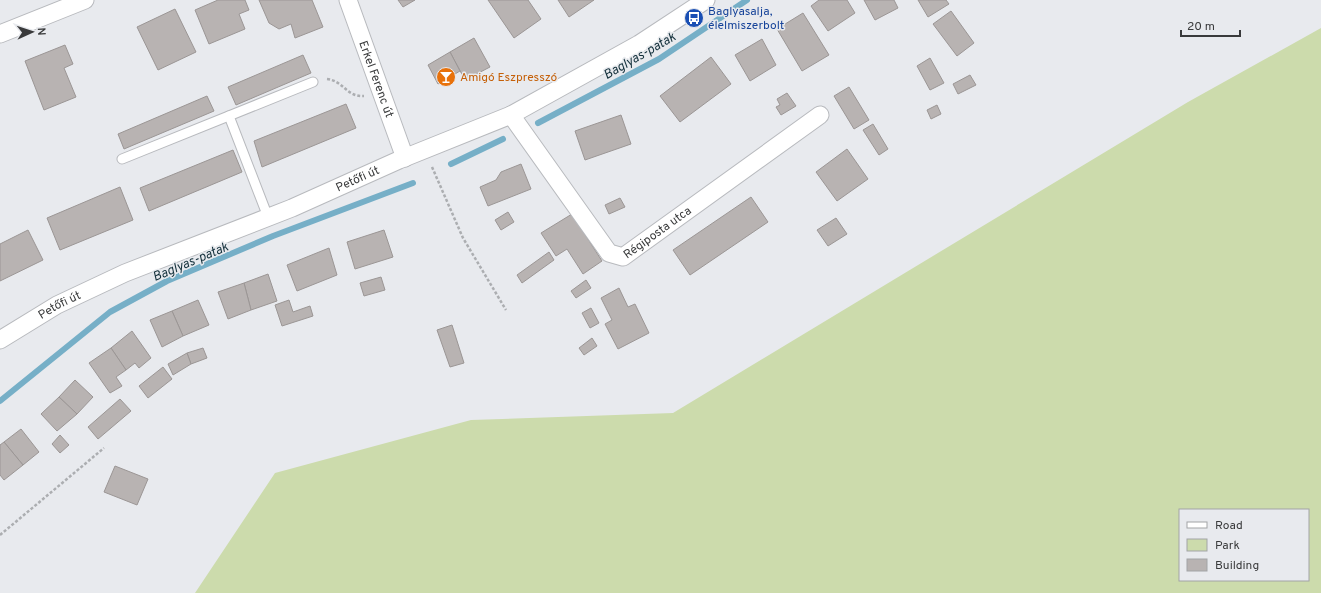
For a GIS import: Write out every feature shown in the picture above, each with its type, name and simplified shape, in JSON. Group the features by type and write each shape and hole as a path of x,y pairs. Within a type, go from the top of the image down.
{"street":[{"path":"0,34 85,0"},
{"name":"Erkel Ferenc út","path":"348,0 405,158"},
{"name":"Petőfi út","path":"0,340 57,305 125,273 268,217 426,149 511,115 639,44 706,0"},
{"name":"Régiposta utca","path":"511,115 609,253 623,257 820,115"}],"lane":[{"path":"122,159 313,82"},
{"path":"229,116 268,217"}],"path":[{"path":"313,82 330,79 339,83 352,95 358,97 381,91"},
{"path":"426,149 438,185 463,238 506,310"},
{"path":"0,535 104,448"}],"green space":[{"path":"1321,28 1321,593 195,593 275,473 471,420 673,413 1188,102"}],"building":[{"path":"218,0 245,0 249,10 239,14 245,29 209,44 195,10"},
{"path":"259,0 312,0 323,27 295,38 291,24 279,29 269,23"},
{"path":"398,0 415,0 403,7"},
{"path":"488,0 528,0 541,19 514,38"},
{"path":"558,0 594,0 569,17"},
{"path":"819,0 847,0 855,13 828,31 811,6"},
{"path":"864,0 894,0 898,8 875,20"},
{"path":"918,0 946,0 949,4 928,17"},
{"path":"175,9 196,52 158,70 137,27"},
{"path":"951,11 974,43 957,56 933,24"},
{"path":"803,13 829,55 802,71 777,29"},
{"path":"474,38 490,67 465,80 450,52"},
{"path":"762,39 776,65 750,81 735,55"},
{"path":"65,45 73,64 64,68 76,97 44,110 25,61"},
{"path":"450,52 460,71 438,84 428,65"},
{"path":"303,55 311,73 236,105 228,87"},
{"path":"711,57 731,84 680,122 660,96"},
{"path":"930,58 944,83 930,90 917,66"},
{"path":"970,75 976,85 958,94 953,84"},
{"path":"849,87 869,120 854,129 834,96"},
{"path":"787,93 796,106 781,115 776,107 780,105 777,99"},
{"path":"207,96 214,111 124,149 118,134"},
{"path":"346,104 356,128 262,167 254,141"},
{"path":"937,105 941,114 931,119 927,110"},
{"path":"621,115 631,144 585,160 575,131"},
{"path":"873,124 888,149 879,155 863,130"},
{"path":"847,149 868,179 837,201 816,172"},
{"path":"233,150 242,172 149,211 140,188"},
{"path":"521,164 531,189 488,206 480,187 496,180 501,172"},
{"path":"120,187 133,220 60,250 47,218"},
{"path":"751,197 768,222 690,275 673,250"},
{"path":"620,198 625,207 609,214 605,205"},
{"path":"508,212 514,222 501,230 495,220"},
{"path":"572,214 602,261 583,274 567,249 556,256 541,233"},
{"path":"836,218 847,234 828,246 817,230"},
{"path":"28,230 43,260 0,281 0,244"},
{"path":"384,230 393,257 355,269 347,242"},
{"path":"329,248 337,275 297,291 287,265"},
{"path":"549,252 554,260 522,283 517,275"},
{"path":"268,274 277,301 251,310 244,283"},
{"path":"381,277 385,290 364,296 360,283"},
{"path":"586,280 591,288 576,298 571,291"},
{"path":"244,283 251,310 228,319 218,292"},
{"path":"619,288 628,307 635,304 649,333 618,349 605,324 612,320 601,298"},
{"path":"198,300 209,325 183,336 172,311"},
{"path":"289,300 293,312 310,306 313,316 282,326 275,305"},
{"path":"591,308 599,323 590,328 582,313"},
{"path":"172,311 183,336 162,347 150,320"},
{"path":"452,325 464,363 450,367 437,330"},
{"path":"132,331 151,358 139,368 135,363 126,370 111,348"},
{"path":"592,338 597,346 584,355 579,348"},
{"path":"111,348 126,370 116,377 122,386 110,393 89,363"},
{"path":"203,348 207,358 191,364 187,353"},
{"path":"187,353 191,364 173,375 168,364"},
{"path":"163,367 172,379 148,398 139,386"},
{"path":"75,380 93,397 77,414 59,397"},
{"path":"59,397 77,414 57,431 41,414"},
{"path":"120,399 131,411 98,439 88,427"},
{"path":"21,429 39,452 23,465 4,442"},
{"path":"60,435 69,445 60,453 52,444"},
{"path":"4,442 23,465 4,480 0,475 0,445"},
{"path":"115,466 148,479 137,505 104,492"}],"waterway":[{"name":"Baglyas-patak","path":"538,123 659,59 747,0"},
{"name":"Baglyas-patak","path":"451,164 503,139"},
{"name":"Baglyas-patak","path":"0,401 110,312 167,281 273,236 413,183"}],"place":[{"name":"Baglyasalja, élelmiszerbolt","path":"694,18"},
{"name":"Amigó Eszpresszó","path":"446,77"}]}
